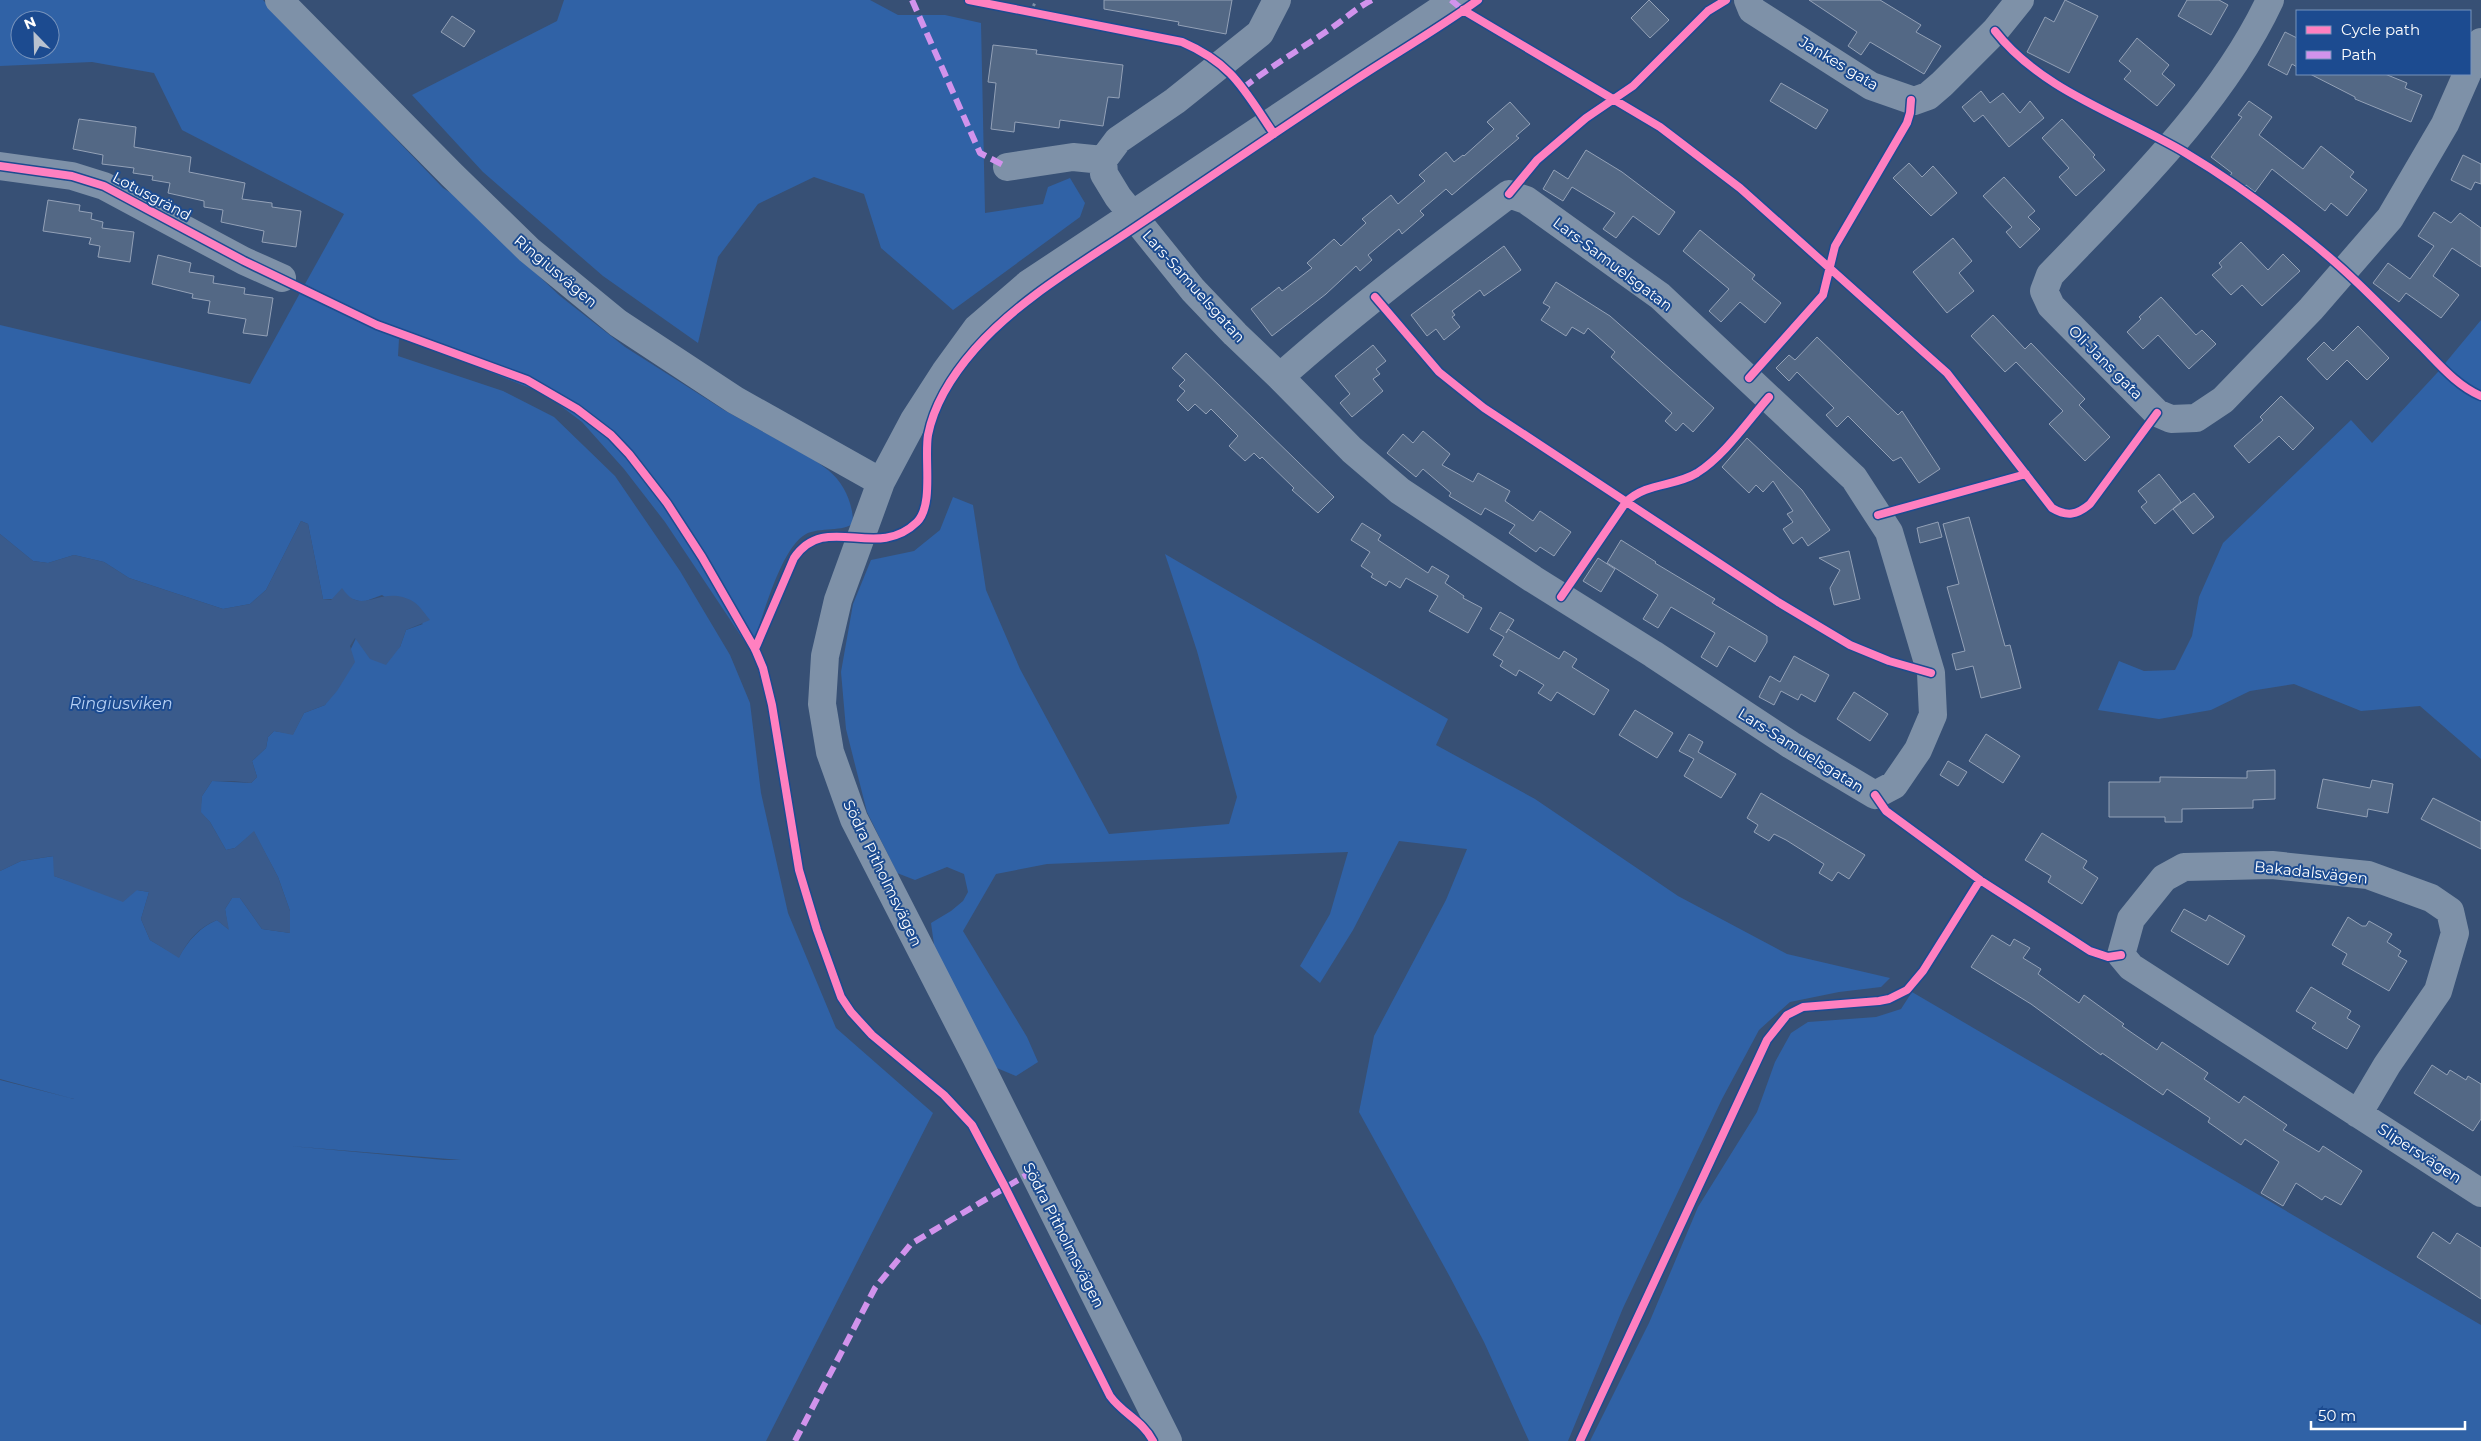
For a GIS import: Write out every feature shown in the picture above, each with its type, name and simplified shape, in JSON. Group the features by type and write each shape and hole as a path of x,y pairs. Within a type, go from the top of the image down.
{"street":[{"name":"Ringiusvägen","path":"279,0 529,250 618,323 735,400 881,482"},
{"path":"1007,168 1073,157 1103,160 1118,140 1175,101 1260,33 1278,0"},
{"name":"Södra Pitholmsvägen","path":"1168,1441 976,1057 858,827 830,752 822,704 825,656 838,600 881,482 914,420 945,372 977,328 1028,284 1455,0"},
{"name":"Jankes gata","path":"1748,0 1752,10 1871,86 1914,101 1928,96 1942,84 1995,31 2020,0"},
{"name":"Oli-Jans gata","path":"2270,0 2257,28 2194,119 2050,275 2044,291 2051,306 2157,414 2171,419 2196,418 2223,400 2311,309 2390,218 2445,124 2467,75"},
{"path":"2471,67 2481,42"},
{"name":"Lars-Samuelsgatan","path":"1103,160 1104,174 1132,215 1193,290 1352,450 1400,490 1533,580 1875,796 1894,785 1918,750 1933,715 1931,673 1889,532 1854,478 1660,296 1526,200 1509,194 1404,274 1280,376"},
{"name":"Lotusgränd","path":"0,166 72,176 104,186 244,261 282,278"},
{"name":"Bakadalsvägen","path":"2272,865 2368,875 2431,898 2450,911 2455,933 2438,991 2387,1065 2358,1114 2131,967 2121,955 2131,919 2164,878 2184,867 2272,865"},
{"name":"Slipersvägen","path":"2358,1114 2481,1193"}],"path":[{"path":"1031,12 1036,0"},
{"path":"1022,10 1040,14"}],"shaded area":[{"path":"0,0 263,0 443,188 451,193 560,296 625,347 724,410 816,461 828,470 843,487 851,508 853,523 844,528 811,532 797,542 788,554 772,587 751,651 665,522 624,469 582,422 545,394 414,342 305,284 344,214 182,130 154,73 92,62 0,66"},
{"path":"564,0 870,0 898,15 945,15 981,23 985,213 1043,204 1048,187 1070,178 1085,203 1080,217 953,310 881,248 864,194 814,177 758,204 718,257 698,343 603,276 483,172 412,95 557,21"},
{"path":"300,293 399,339 398,356 503,391 554,417 615,476 680,571 730,655 750,703 761,793 788,913 836,1028 933,1113 766,1441 0,1441 0,1080 74,1099 0,1079 0,871 21,861 54,856 54,876 109,895 137,890 149,892 141,919 150,940 179,957 186,945 205,926 217,920 228,929 225,909 232,898 240,898 262,929 290,933 290,911 278,877 254,832 235,848 226,850 210,822 200,812 202,796 212,781 251,783 257,777 252,761 266,748 268,737 274,731 293,734 304,713 325,705 356,638 370,658 400,647 406,630 423,624 382,595 363,602 352,599 323,599 308,524 301,521 266,590 250,604 223,609 129,578 104,562 74,555 48,563 33,561 0,534 0,325 250,384","holes":["290,1146 461,1160 444,1160"]},
{"path":"2481,320 2481,759 2420,706 2361,711 2294,684 2250,691 2211,710 2159,719 2098,710 2119,661 2144,671 2175,670 2192,636 2199,597 2223,543 2351,420 2372,443 2437,373"},
{"path":"953,497 973,505 986,590 1020,669 1109,834 1229,824 1237,797 1197,651 1165,554 1448,719 1436,745 1535,799 1678,896 1787,954 1890,978 1881,987 1839,992 1790,1002 1759,1030 1722,1099 1623,1308 1568,1441 1529,1441 1484,1342 1359,1112 1374,1036 1446,900 1467,849 1399,841 1353,930 1320,983 1300,966 1330,914 1348,852 1047,864 996,874 963,931 1027,1037 1038,1062 1016,1076 992,1066 936,959 931,923 963,901 968,892 964,874 947,867 915,880 897,873 867,812 846,729 841,672 853,604 871,560 914,551 940,530"},
{"path":"1912,992 2481,1325 2481,1441 1590,1441 1649,1323 1698,1207 1757,1112 1775,1062 1791,1033 1808,1022 1876,1017 1901,1009"}],"water":[{"name":"Ringiusviken","path":"301,521 308,524 323,599 331,600 342,588 352,598 359,601 395,596 414,602 430,620 406,630 400,647 386,665 370,659 355,638 350,646 355,662 337,691 325,705 304,713 293,735 274,731 268,737 266,748 252,761 257,777 251,783 212,781 202,796 201,812 210,822 226,850 235,848 254,831 278,877 290,911 290,933 262,929 240,898 232,898 225,909 229,930 217,920 205,926 194,935 179,958 150,940 141,919 149,892 137,890 123,902 54,876 53,856 21,861 0,871 0,534 33,561 48,563 74,555 104,562 129,578 223,609 250,604 266,590"}],"building":[{"path":"1104,0 1232,0 1226,34 1178,25 1179,22 1104,9"},
{"path":"1649,0 1669,20 1650,38 1631,18"},
{"path":"1809,0 1880,0 1921,25 1916,32 1941,46 1924,74 1870,42 1861,55 1848,46 1857,32"},
{"path":"2065,0 2098,16 2069,73 2027,52 2045,17 2054,22"},
{"path":"2187,0 2219,0 2228,5 2211,35 2178,16"},
{"path":"452,16 475,31 464,47 441,32"},
{"path":"2285,32 2296,38 2296,66 2292,64 2287,75 2268,65"},
{"path":"2137,38 2169,65 2162,74 2175,85 2157,106 2124,79 2131,71 2119,61"},
{"path":"993,45 1037,50 1036,54 1123,65 1119,98 1108,97 1103,126 1060,120 1059,128 1015,122 1014,132 991,129 996,83 988,82"},
{"path":"2312,75 2387,75 2407,83 2405,88 2422,95 2411,122 2355,99 2355,97"},
{"path":"1781,83 1828,110 1816,129 1770,101"},
{"path":"1981,91 1990,103 2003,93 2020,113 2030,101 2044,118 2009,147 1983,115 1974,122 1962,107"},
{"path":"2249,101 2272,117 2259,135 2303,169 2321,146 2354,172 2350,177 2367,190 2347,216 2331,203 2325,211 2272,169 2255,192 2246,185 2240,193 2226,181 2232,173 2211,157 2242,117 2238,115"},
{"path":"1510,102 1530,124 1516,136 1519,138 1452,195 1446,189 1420,211 1424,215 1402,234 1399,229 1368,255 1372,260 1360,271 1356,266 1326,294 1272,336 1251,309 1279,287 1282,291 1312,268 1307,263 1334,239 1341,246 1366,223 1362,219 1391,195 1398,204 1425,181 1419,175 1446,152 1454,162 1464,156 1494,129 1487,122"},
{"path":"79,119 136,127 134,147 191,157 189,172 245,183 242,199 272,203 272,207 301,211 296,247 262,242 264,231 221,222 223,210 204,207 204,201 168,193 170,183 152,180 153,176 133,173 134,168 102,164 103,155 73,149"},
{"path":"2062,119 2095,155 2093,157 2105,170 2076,196 2059,177 2069,168 2042,138"},
{"path":"1586,150 1622,172 1675,212 1659,235 1633,216 1616,238 1603,229 1615,213 1572,187 1563,201 1543,189 1554,170 1568,179"},
{"path":"2463,155 2481,164 2481,184 2475,182 2471,190 2451,180"},
{"path":"1909,163 1922,177 1933,166 1957,193 1931,216 1893,178"},
{"path":"2004,177 2035,211 2028,217 2040,229 2020,248 2006,232 2012,227 1983,196"},
{"path":"48,200 80,205 79,211 92,213 91,219 103,222 102,228 134,232 130,262 98,257 100,246 89,244 91,238 43,231"},
{"path":"2434,212 2451,223 2460,213 2481,228 2481,267 2452,248 2433,276 2459,295 2441,318 2406,293 2399,302 2373,283 2388,263 2410,279 2434,246 2418,236"},
{"path":"1700,230 1755,275 1752,279 1781,303 1765,323 1740,302 1721,322 1709,311 1729,289 1683,251"},
{"path":"1953,238 1972,261 1959,273 1974,291 1947,313 1913,272"},
{"path":"2241,242 2268,270 2283,254 2300,271 2262,306 2242,285 2231,295 2212,275 2222,267 2219,263"},
{"path":"1504,246 1521,270 1484,296 1480,290 1452,311 1455,315 1452,317 1460,327 1444,340 1436,329 1427,336 1411,315"},
{"path":"158,255 191,263 189,272 214,276 213,283 245,288 244,294 273,298 267,336 243,333 246,319 208,313 210,301 192,298 193,294 152,284"},
{"path":"1556,282 1610,316 1714,408 1693,432 1683,423 1676,431 1665,421 1672,413 1611,357 1615,352 1588,328 1584,334 1572,327 1566,336 1541,320 1550,307 1543,303"},
{"path":"2161,297 2196,335 2202,330 2216,344 2189,369 2158,335 2143,349 2127,332 2141,319 2139,317"},
{"path":"1993,315 2025,349 2031,343 2085,399 2079,405 2110,437 2085,461 2049,424 2063,411 2016,362 2005,372 1971,336"},
{"path":"2358,326 2389,358 2367,380 2347,360 2327,380 2307,359 2324,342 2333,351"},
{"path":"1817,337 1898,415 1902,411 1940,469 1919,483 1901,457 1893,461 1848,416 1837,427 1826,415 1834,408 1797,372 1789,381 1776,368 1789,355 1795,360"},
{"path":"1373,345 1386,361 1376,369 1380,374 1373,379 1383,391 1352,417 1340,403 1350,394 1335,376"},
{"path":"1186,353 1334,497 1318,513 1292,490 1294,488 1262,457 1260,459 1254,453 1245,461 1229,446 1238,436 1211,409 1206,414 1195,404 1188,411 1177,400 1185,391 1179,386 1185,380 1172,368"},
{"path":"2281,396 2314,428 2293,450 2279,436 2249,463 2234,446 2263,420 2260,417"},
{"path":"1423,431 1450,454 1442,465 1473,482 1478,473 1510,491 1505,501 1533,521 1540,511 1571,532 1554,556 1540,547 1536,552 1509,533 1515,525 1485,508 1481,515 1449,496 1451,493 1423,469 1416,477 1387,453 1403,434 1413,443"},
{"path":"1747,438 1802,490 1830,530 1808,546 1802,537 1793,544 1783,529 1793,522 1787,514 1793,511 1773,481 1763,492 1756,485 1749,493 1722,467"},
{"path":"2159,474 2181,502 2155,524 2141,507 2147,502 2138,491"},
{"path":"2194,493 2214,517 2193,534 2173,509"},
{"path":"1969,517 2005,646 2010,645 2021,688 1981,698 1973,666 1956,670 1952,654 1965,651 1947,587 1959,584 1943,524"},
{"path":"1938,522 1942,537 1920,543 1917,528"},
{"path":"1362,523 1381,535 1378,540 1428,573 1432,566 1449,576 1445,583 1464,596 1463,598 1482,608 1468,633 1429,611 1438,596 1406,578 1400,588 1389,581 1386,586 1371,577 1373,574 1361,566 1370,552 1351,540"},
{"path":"1621,540 1715,599 1712,603 1767,636 1767,642 1755,662 1729,646 1717,667 1701,657 1715,633 1671,607 1658,628 1643,619 1658,595 1607,563"},
{"path":"1849,551 1860,599 1834,605 1830,588 1840,570 1819,558"},
{"path":"1598,558 1615,569 1601,592 1583,581"},
{"path":"1500,612 1514,620 1508,629 1559,659 1564,651 1577,659 1572,667 1609,690 1594,715 1557,692 1551,701 1538,693 1544,685 1519,670 1516,676 1500,666 1503,661 1493,655 1504,637 1490,629"},
{"path":"1794,656 1829,675 1815,702 1801,694 1798,700 1781,691 1774,705 1759,697 1770,676 1780,682"},
{"path":"1854,692 1888,714 1870,741 1837,719"},
{"path":"1635,710 1673,733 1657,758 1619,735"},
{"path":"1689,734 1703,742 1698,752 1736,774 1721,798 1684,776 1694,759 1679,751"},
{"path":"1986,734 2020,756 2003,783 1969,761"},
{"path":"1948,761 1967,772 1958,786 1940,775"},
{"path":"2275,770 2275,799 2253,800 2253,808 2182,809 2182,822 2165,822 2165,817 2109,817 2109,782 2160,782 2160,777 2247,778 2247,771"},
{"path":"2323,779 2370,788 2372,780 2393,784 2388,813 2368,809 2367,817 2317,808"},
{"path":"1761,793 1865,855 1849,879 1838,872 1832,881 1819,873 1824,864 1786,840 1774,834 1769,841 1754,832 1758,825 1747,818"},
{"path":"2433,798 2481,822 2481,849 2421,819"},
{"path":"2042,833 2087,861 2083,868 2098,878 2082,904 2048,882 2051,876 2025,860"},
{"path":"2184,909 2206,921 2209,915 2245,936 2228,965 2171,931"},
{"path":"2348,917 2362,926 2366,926 2369,921 2392,934 2387,942 2401,951 2398,956 2407,961 2389,991 2342,964 2347,954 2332,945"},
{"path":"1992,935 2010,946 2014,939 2030,948 2023,958 2041,969 2038,974 2079,1003 2084,995 2124,1024 2122,1026 2157,1050 2162,1042 2208,1073 2204,1079 2239,1103 2244,1096 2287,1125 2283,1130 2319,1152 2323,1146 2362,1171 2341,1205 2325,1196 2322,1200 2296,1183 2283,1206 2261,1193 2279,1162 2245,1139 2241,1145 2208,1122 2210,1118 2167,1089 2163,1095 2102,1053 2101,1055 2031,1004 1971,967"},
{"path":"2311,987 2351,1011 2347,1018 2360,1026 2347,1049 2312,1028 2316,1023 2296,1011"},
{"path":"2432,1065 2447,1075 2450,1070 2466,1080 2468,1076 2481,1084 2481,1119 2473,1131 2414,1093"},
{"path":"2433,1232 2450,1244 2457,1233 2481,1248 2481,1299 2417,1257"}],"marked path":[{"path":"912,0 980,153 1007,167"},
{"path":"1243,88 1372,0"},
{"path":"1451,0 1463,10"},
{"path":"795,1441 875,1288 911,1244 1033,1171"}],"cycle path":[{"path":"969,0 1182,42 1214,59 1226,69 1245,91 1274,134"},
{"path":"755,649 794,558 807,545 821,538 885,538 901,533 917,522 922,514 927,493 928,435 940,400 967,358 1012,313 1075,267 1478,0"},
{"path":"1509,194 1537,160 1586,118 1633,86 1708,11 1726,0"},
{"path":"1463,10 1660,127 1740,188 1947,373 2052,508 2057,511 2072,514 2081,511 2090,504 2157,413"},
{"path":"1995,31 2014,52 2035,70 2059,86 2184,152 2233,183 2281,218 2353,279 2449,374 2464,387 2481,396"},
{"path":"1749,378 1823,295 1835,246 1907,123 1911,100"},
{"path":"0,166 72,176 104,186 244,261 377,325 527,380 577,409 611,435 629,454 667,503 702,557 755,649 763,668 772,705 799,870 817,930 841,997 851,1012 872,1035 944,1095 972,1125 1110,1396 1144,1428 1153,1441"},
{"path":"1375,297 1439,372 1484,408 1778,602 1850,645 1889,661 1931,673"},
{"path":"1561,597 1626,502 1643,491 1679,481 1707,466 1735,438 1769,397"},
{"path":"1878,515 2026,474"},
{"path":"1875,795 1886,811 1980,880 2090,951 2108,957 2121,955"},
{"path":"1580,1441 1767,1040 1787,1015 1803,1007 1879,1001 1889,999 1907,990 1923,971 1980,880"}]}
